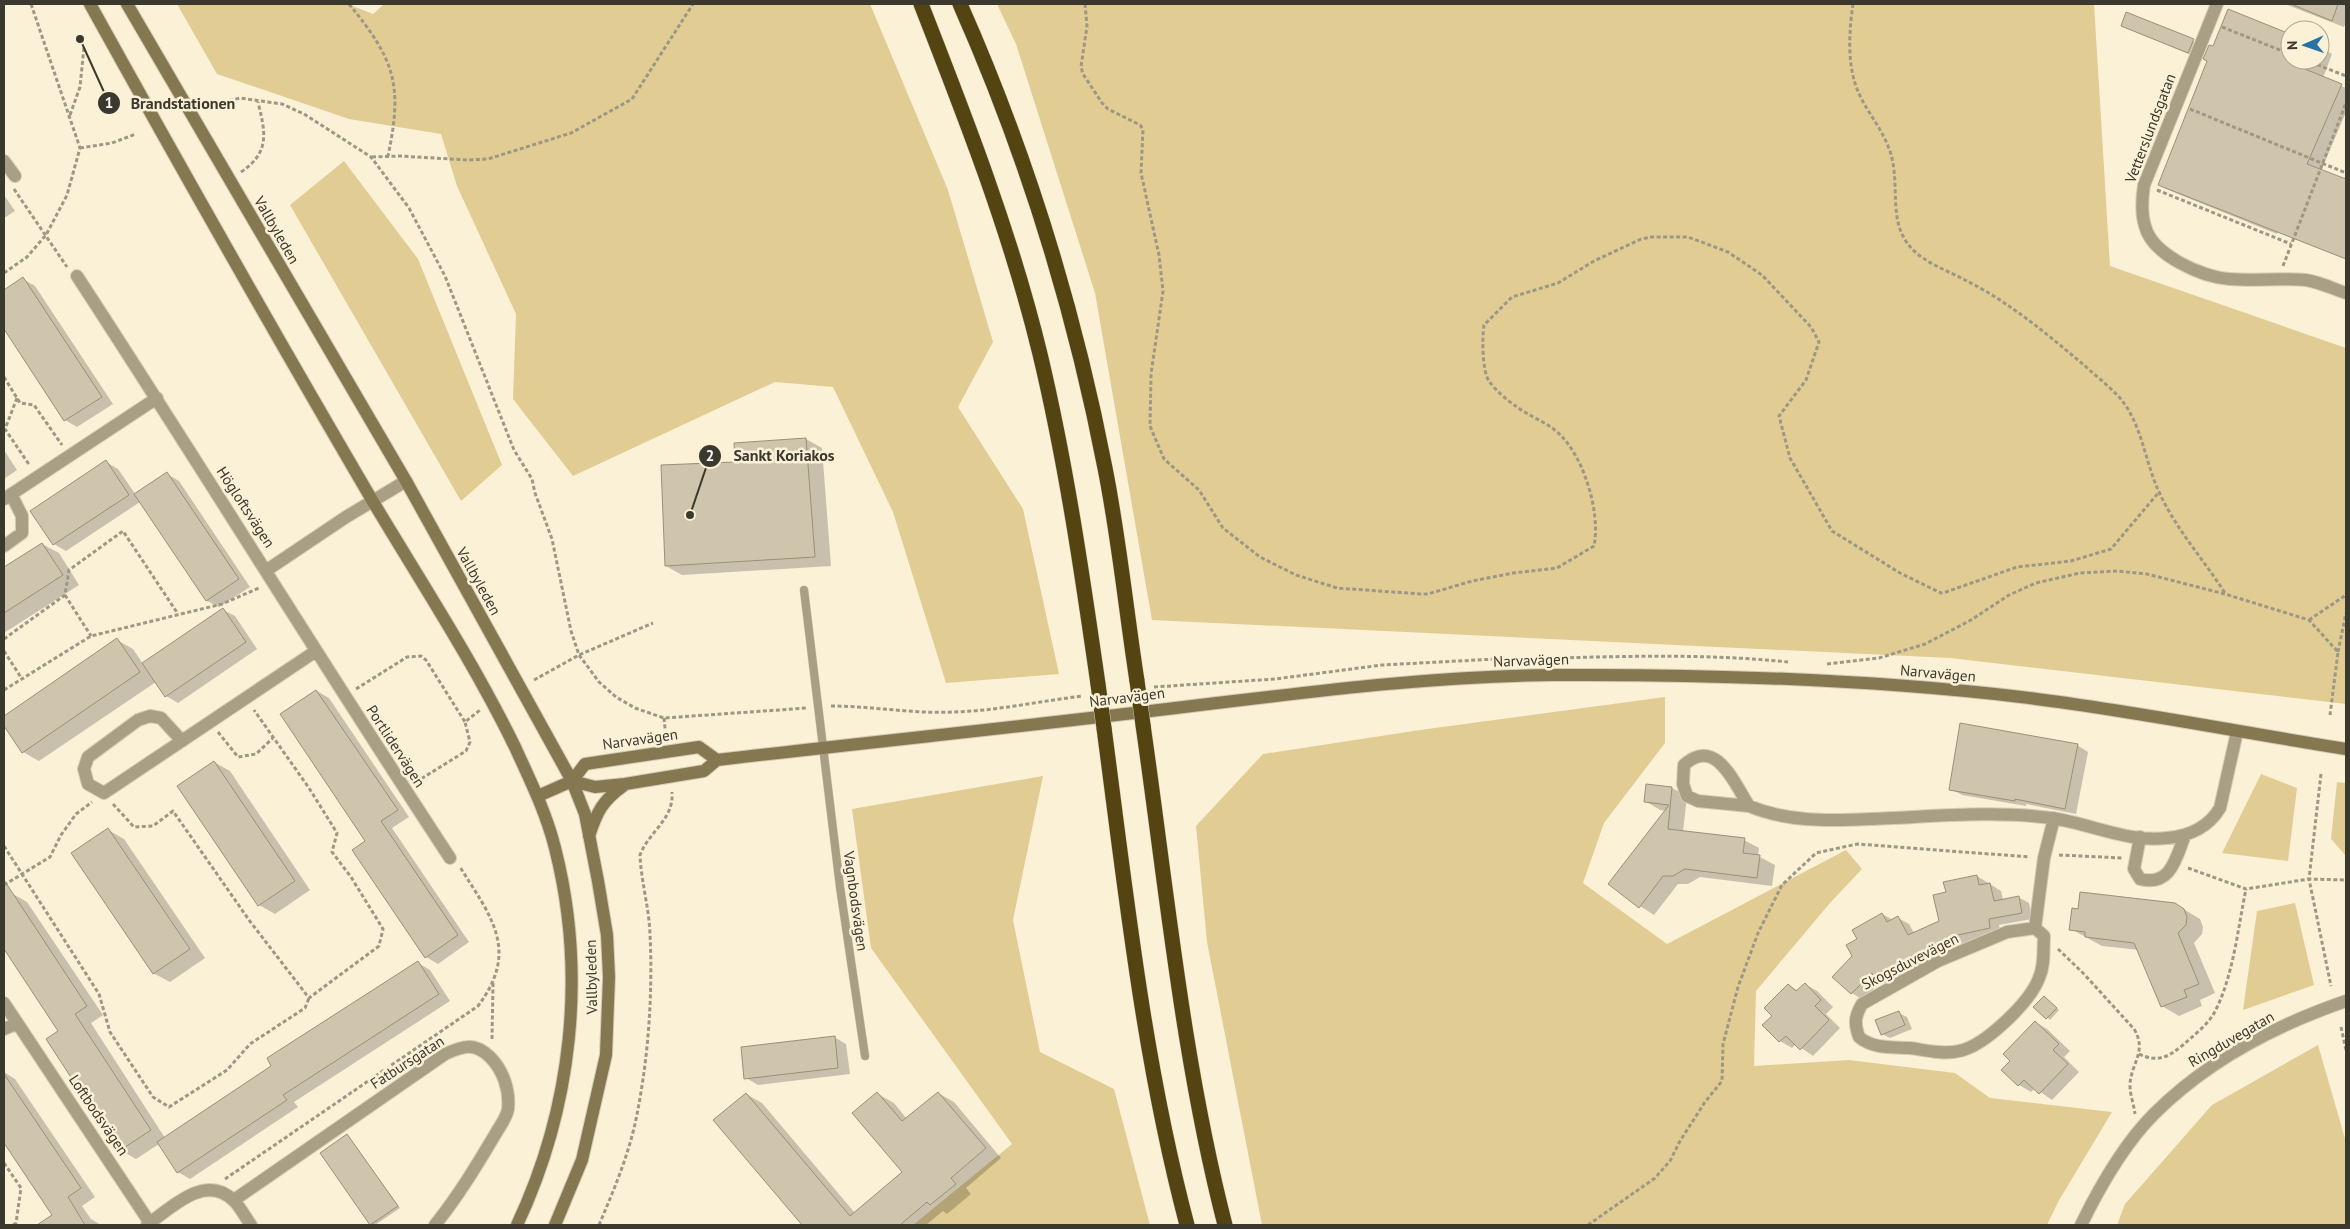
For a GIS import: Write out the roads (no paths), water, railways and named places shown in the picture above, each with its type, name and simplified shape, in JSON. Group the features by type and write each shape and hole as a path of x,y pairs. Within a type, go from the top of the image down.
{"highway":[{"path":"921,4 981,159 1008,241 1039,353 1073,510 1127,903 1151,1058 1171,1163 1187,1225"},
{"path":"960,4 1024,162 1068,305 1105,468 1187,1043 1211,1170 1225,1225"}],"main road":[{"name":"Vallbyleden","path":"90,4 231,256 493,703 538,796 554,845 567,902 571,948 570,1033 564,1080 555,1121 539,1171 517,1225"},
{"name":"Vallbyleden","path":"126,4 406,481 572,781 585,814 607,934 609,977 606,1055 582,1160 555,1225"},
{"name":"Narvavägen","path":"572,781 595,787 625,784 704,771 717,760 1290,694 1424,681 1548,675 1685,676 1868,684 1946,690 2116,710 2346,749"},
{"name":"Narvavägen","path":"538,796 572,781 585,764 700,748 717,760"},
{"path":"589,836 597,812 625,784"}],"street":[{"name":"Vetterslundsgatan","path":"2217,4 2144,185 2142,199 2145,228 2153,243 2172,257 2195,270 2228,279 2309,280 2346,293"},
{"path":"4,160 15,176"},
{"name":"Högloftsvägen","path":"77,276 269,575 290,552 406,481"},
{"path":"4,546 22,533 22,516 8,497 157,398"},
{"name":"Portlidervägen","path":"269,575 450,858"},
{"path":"182,740 161,718 150,716 138,720 88,756 84,770 88,784 104,793 316,651"},
{"path":"1749,806 1723,765 1713,757 1702,756 1692,758 1684,765 1683,784 1687,796 1698,801 1749,806 1783,815 1822,821 2017,814 2054,818 2140,837 2164,839 2185,835 2203,827 2220,808 2237,732"},
{"name":"Skogsduvevägen","path":"2039,932 2007,932 1947,958 1862,1004 1855,1015 1855,1026 1859,1037 1874,1046 1957,1052 1975,1047 1987,1039 2033,992 2042,971 2039,932 2044,858 2054,818"},
{"path":"2140,837 2134,869 2140,879 2152,882 2163,878 2170,870 2185,835"},
{"name":"Ringduvegatan","path":"2081,1225 2094,1197 2121,1155 2153,1115 2191,1080 2224,1058 2318,1011 2346,1001"},
{"name":"Loftbodsvägen","path":"4,1003 149,1224"},
{"path":"4,1029 16,1024 19,1027"},
{"name":"Fatbursgatan","path":"234,1200 445,1054 463,1046 475,1047 492,1059 502,1070 507,1091 508,1111 461,1193 435,1225"},
{"path":"149,1224 199,1190 220,1190 234,1200 251,1225"}],"lane":[{"name":"Vagnbodsvägen","path":"804,590 840,887 865,1056"}],"place":[{"name":"Brandstationen","path":"80,39"},
{"name":"Sankt Koriakos","path":"690,515"}]}
